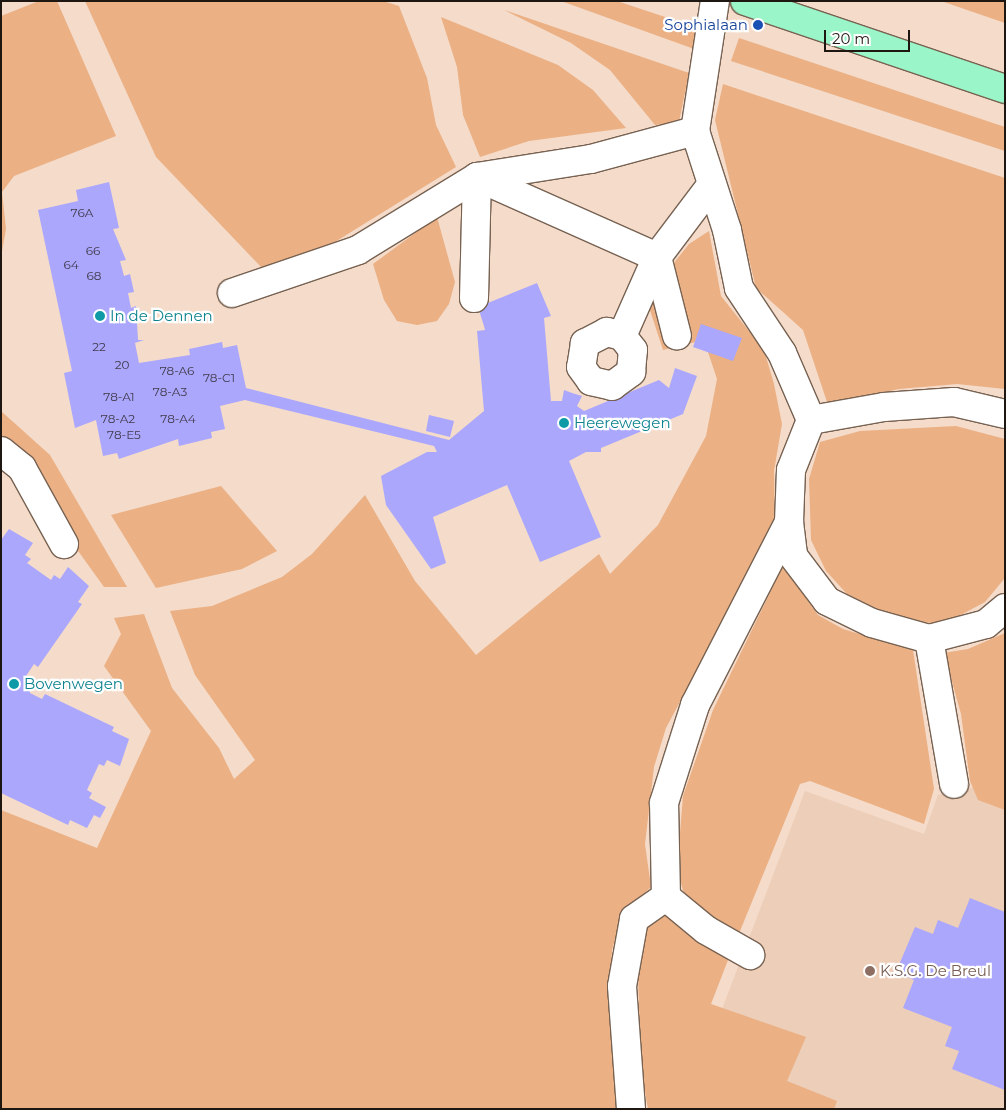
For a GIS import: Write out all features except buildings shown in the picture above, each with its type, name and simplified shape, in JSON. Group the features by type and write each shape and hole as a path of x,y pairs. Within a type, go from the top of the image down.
{"main road":[{"path":"745,1 1005,89"}],"lane":[{"path":"715,1 696,131 739,288 782,353 811,420 791,470 789,522 793,556 827,602 872,623 928,639 986,624 1005,608"},
{"path":"232,293 358,250 477,177 590,159 696,131"},
{"path":"477,177 657,257"},
{"path":"474,298 477,177"},
{"path":"622,336 657,257 712,184"},
{"path":"657,257 677,336"},
{"path":"811,420 884,407 954,402 1005,414"},
{"path":"1,451 22,468 64,544"},
{"path":"750,955 706,930 666,897 664,803 695,705 789,522"},
{"path":"928,639 954,784"},
{"path":"631,1109 622,986 634,919 666,897"}],"shaded area":[{"path":"39,1 57,1 116,136 14,176 2,192 6,229 1,257 1,16"},
{"path":"85,1 383,1 399,6 427,78 436,125 456,167 322,250 262,268 156,157"},
{"path":"561,1 617,1 704,30 697,50"},
{"path":"941,1 1005,1 1005,23"},
{"path":"504,10 689,73 679,122 655,125 610,70 571,43"},
{"path":"441,17 558,65 593,90 626,128 529,141 480,157 463,115 457,67"},
{"path":"739,38 1005,127 1005,151 731,61"},
{"path":"723,84 1005,178 1005,389 957,384 899,389 828,405 803,330 756,288 715,120"},
{"path":"437,217 455,282 449,304 437,321 417,325 397,321 384,300 373,264"},
{"path":"709,231 721,296 764,350 774,384 782,424 774,471 775,524 666,728 654,767 645,844 651,887 622,914 612,950 609,1018 619,1109 1,1109 1,810 97,848 151,731 104,666 121,634 114,618 144,614 172,688 219,748 234,779 255,760 195,675 170,611 212,606 282,577 312,554 365,495 415,581 476,655 599,554 610,574 658,525 706,436 717,379 704,340 663,350 646,298 689,244"},
{"path":"1,411 50,455 127,587 104,587 76,548 1,442"},
{"path":"956,426 1005,439 1005,578 985,602 955,618 932,623 900,620 847,594 826,571 811,540 809,479 820,442 860,431"},
{"path":"221,486 277,551 242,569 156,588 111,515"},
{"path":"783,566 818,615 843,629 913,650 934,789 924,824 810,781 800,784 738,936 686,900 677,870 683,796 713,710"},
{"path":"1005,633 1005,810 978,800 970,781 961,714 944,653 968,649"},
{"name":"K.S.G. De Breul","path":"1005,718 1005,1109 684,1109 805,791 924,834 938,795 979,786"},
{"path":"664,912 728,960 711,1004 806,1037 787,1081 837,1101 834,1109 648,1109 641,1069 638,974 645,924"}],"place":[{"name":"Sophialaan","path":"758,25"},
{"name":"In de Dennen","path":"100,316"},
{"name":"Heerewegen","path":"564,423"},
{"name":"Bovenwegen","path":"14,684"},
{"name":"K.S.G. De Breul","path":"870,971"}]}
